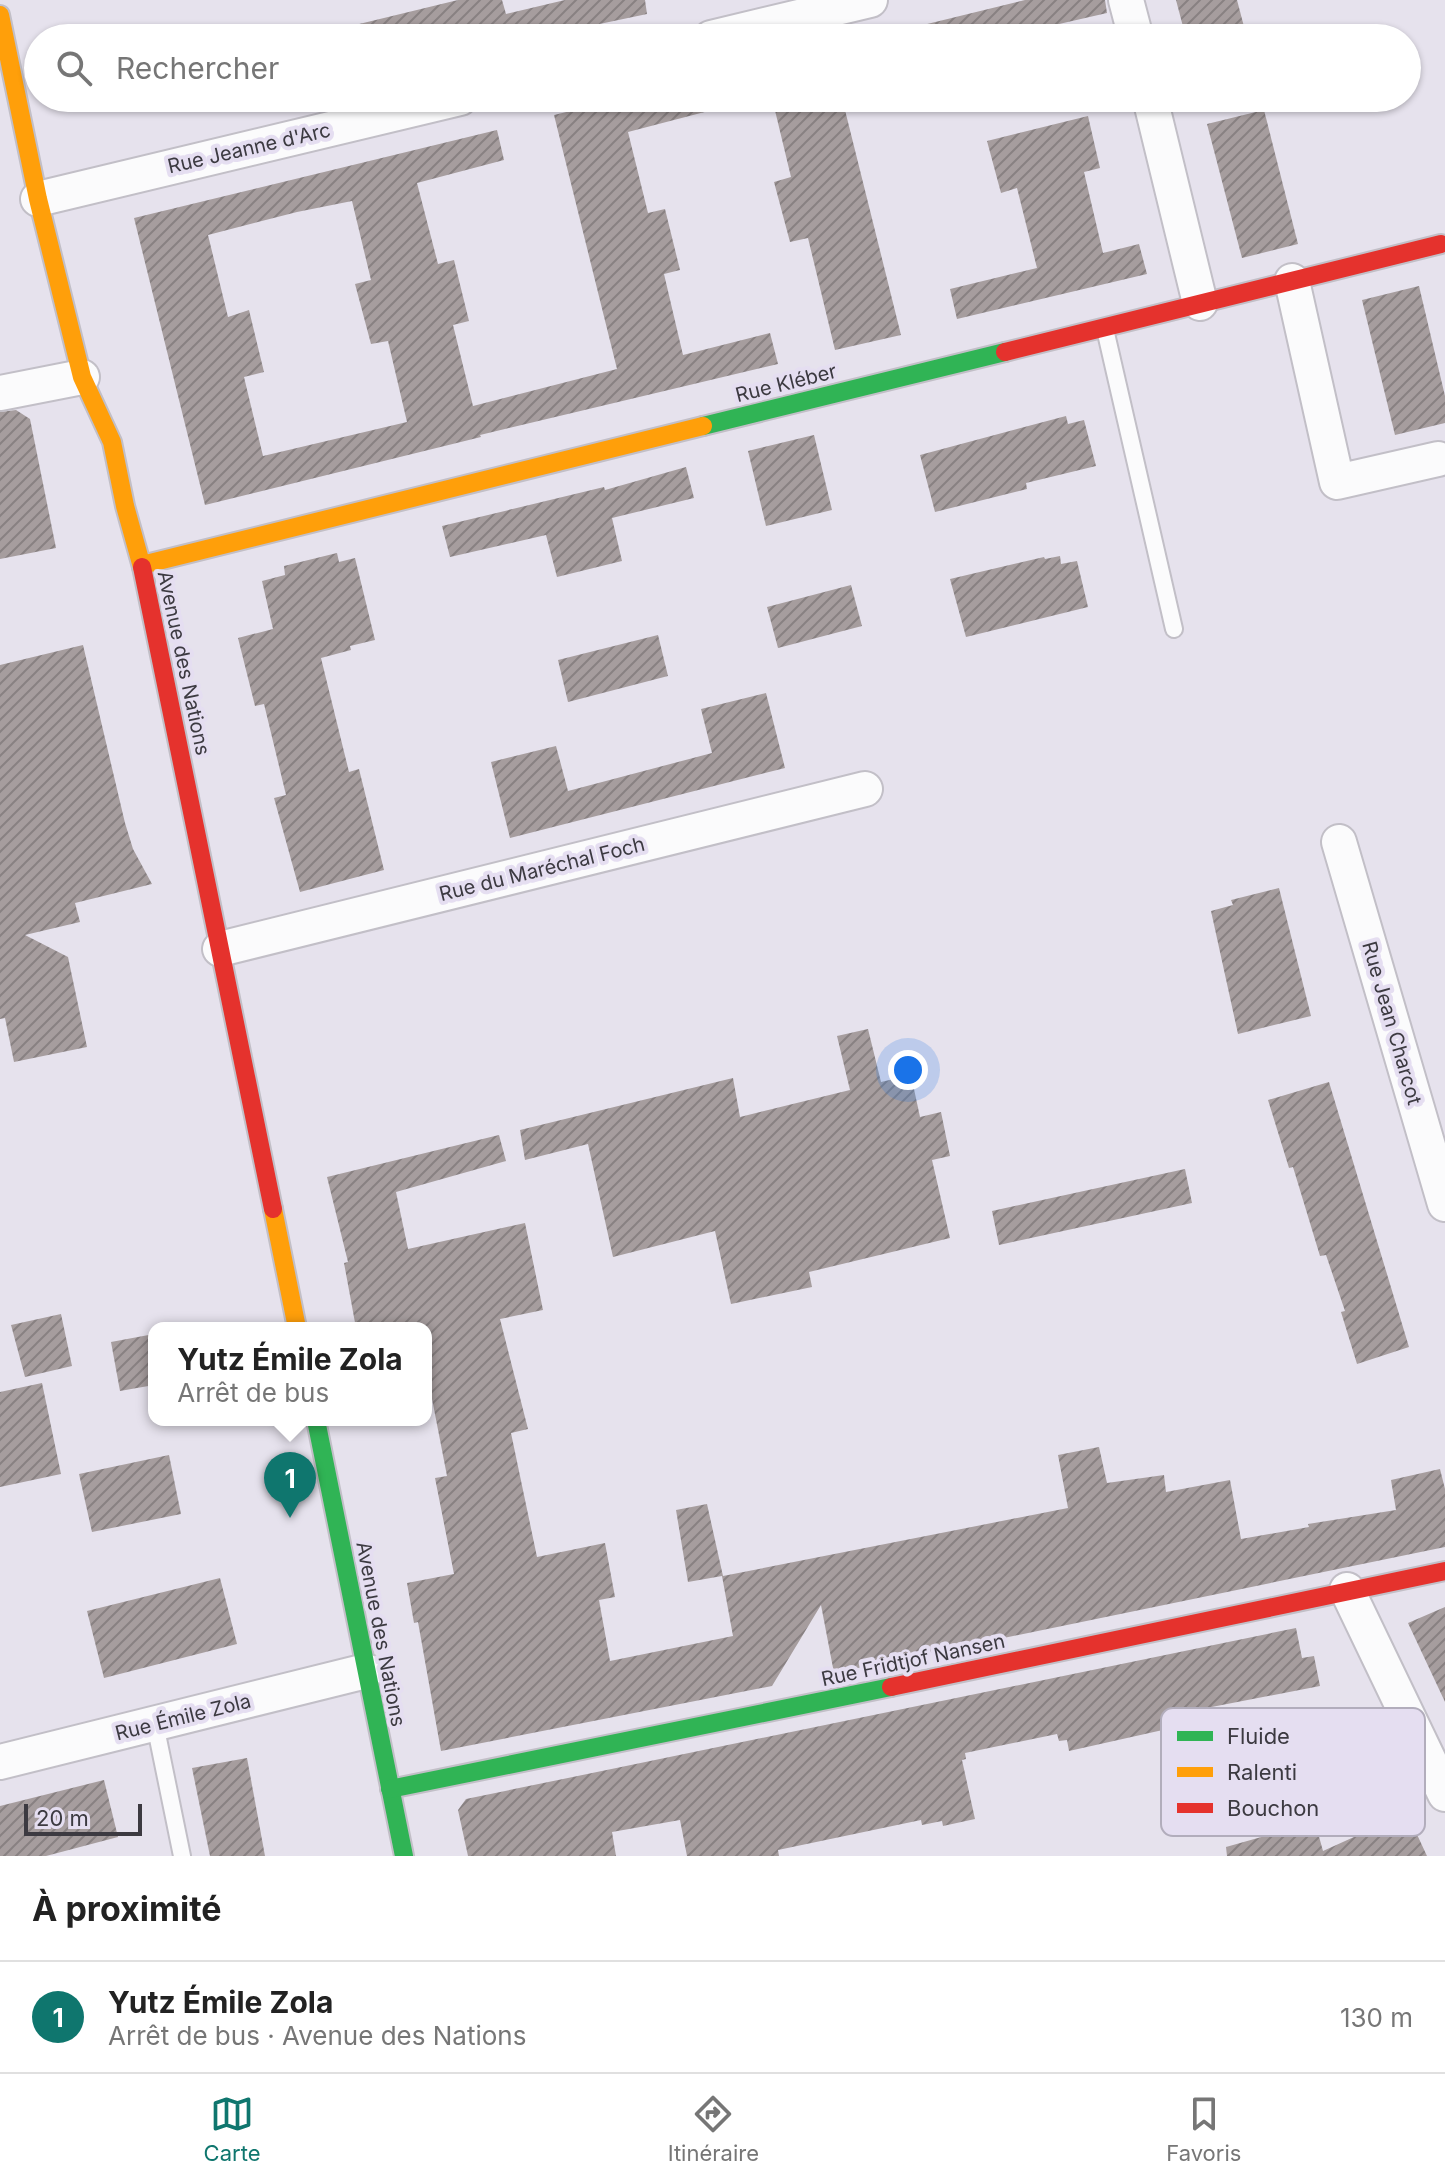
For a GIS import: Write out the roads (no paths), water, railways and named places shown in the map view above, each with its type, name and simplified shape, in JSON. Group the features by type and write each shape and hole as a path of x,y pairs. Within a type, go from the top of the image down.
{"street":[{"path":"770,24 870,0"},
{"path":"1126,0 1132,24"},
{"name":"Avenue des Nations","path":"0,15 38,199 82,377 112,442 125,506 142,565 296,1322"},
{"name":"Rue Jeanne d'Arc","path":"38,199 402,112"},
{"path":"1153,112 1200,303"},
{"name":"Rue Kléber","path":"142,565 1441,244"},
{"path":"1292,281 1337,482 1438,459"},
{"path":"0,393 82,377"},
{"name":"Rue du Maréchal Foch","path":"220,949 865,789"},
{"name":"Rue Jean Charcot","path":"1339,842 1445,1204"},
{"name":"Avenue des Nations","path":"317,1426 404,1856"},
{"name":"Rue Fridtjof Nansen","path":"390,1789 1445,1571"},
{"path":"1347,1590 1404,1708"},
{"name":"Rue Émile Zola","path":"0,1762 366,1671"},
{"path":"1425,1752 1445,1794"}],"lane":[{"path":"1105,327 1174,629"},
{"path":"155,1724 182,1856"}],"place":[{"name":"Yutz Émile Zola","path":"290,1518"}]}
